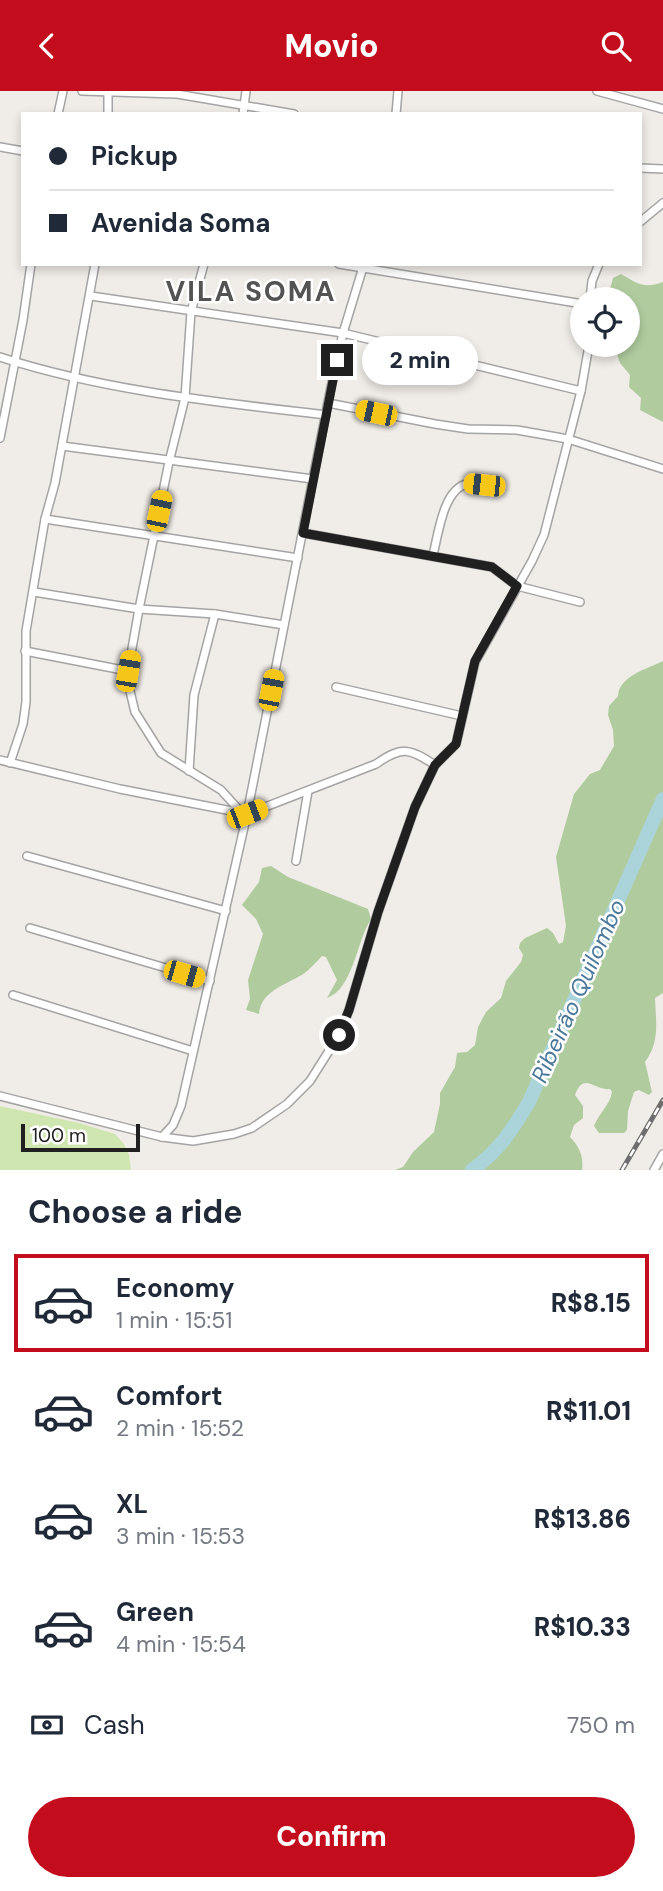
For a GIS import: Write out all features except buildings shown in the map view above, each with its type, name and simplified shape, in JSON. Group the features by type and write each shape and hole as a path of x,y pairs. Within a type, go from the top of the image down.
{"street":[{"path":"58,112 63,91"},
{"path":"82,91 177,94 243,109 273,112"},
{"path":"243,109 246,91"},
{"path":"396,112 398,91"},
{"path":"597,91 663,109"},
{"path":"108,92 108,112"},
{"path":"0,147 21,151"},
{"path":"642,168 663,169"},
{"path":"642,220 663,203"},
{"path":"0,438 31,266"},
{"path":"10,764 23,725 26,702 26,631 45,519 62,446 95,266"},
{"path":"203,266 191,312 185,398 169,461 128,671 131,698 142,725 161,753 220,790 244,813"},
{"path":"162,1137 173,1125 178,1114 194,1051 226,911 343,333 364,266 570,302"},
{"path":"591,287 598,266"},
{"path":"91,296 343,333 581,391"},
{"path":"0,357 74,376 185,398 326,415"},
{"path":"0,1096 162,1137 193,1141 252,1128 287,1104 310,1081 339,1035 349,1010 378,912 415,807 435,765 456,744 475,661 532,561 544,534 581,391 587,357"},
{"path":"328,403 468,429 517,430 568,439 663,470"},
{"path":"62,446 313,479"},
{"path":"433,555 452,493 469,483 499,487"},
{"path":"45,519 298,558"},
{"path":"303,533 492,567 517,586 580,601"},
{"path":"34,591 139,609 215,614 284,625"},
{"path":"189,771 194,695 215,614"},
{"path":"25,650 128,671"},
{"path":"336,687 462,716"},
{"path":"0,760 120,789 244,813 376,764 393,752 416,752 435,765"},
{"path":"296,861 308,791"},
{"path":"27,856 226,911"},
{"path":"30,928 210,981"},
{"path":"13,995 194,1051"},
{"path":"657,1169 663,1154"}],"green space":[{"path":"621,274 641,284 663,282 663,422 640,410 641,398 629,387 630,375 618,357 640,357 640,287 611,287 613,278"},
{"path":"663,661 663,993 655,998 655,1039 645,1062 652,1092 649,1095 639,1090 634,1092 628,1111 627,1130 624,1133 599,1133 594,1126 612,1092 610,1089 586,1083 578,1088 575,1095 583,1106 583,1118 574,1125 570,1137 580,1152 582,1170 395,1170 403,1167 413,1152 434,1132 440,1093 455,1067 457,1053 467,1052 475,1045 478,1027 486,1012 501,998 506,981 521,962 523,955 519,948 520,943 547,928 559,944 563,942 566,926 556,857 574,794 590,774 600,770 614,746 608,715 609,706 618,696 623,683 635,674"},
{"path":"271,866 288,877 368,909 371,919 349,975 336,993 327,998 337,980 326,957 322,956 306,972 271,993 261,1006 259,1014 246,1010 250,999 248,980 263,934 256,919 242,905 259,882 262,868"},
{"path":"0,1106 79,1123 115,1134 129,1155 131,1170 0,1170"}],"waterway":[{"name":"Ribeirão Quilombo","path":"472,1170 490,1156 529,1102 663,799"}],"railway":[{"path":"622,1170 663,1100"}],"district":[{"name":"VILA SOMA","path":"251,291"}],"route":[{"path":"337,360 303,533 492,567 517,586 475,661 456,744 435,765 415,807 339,1035"}]}
